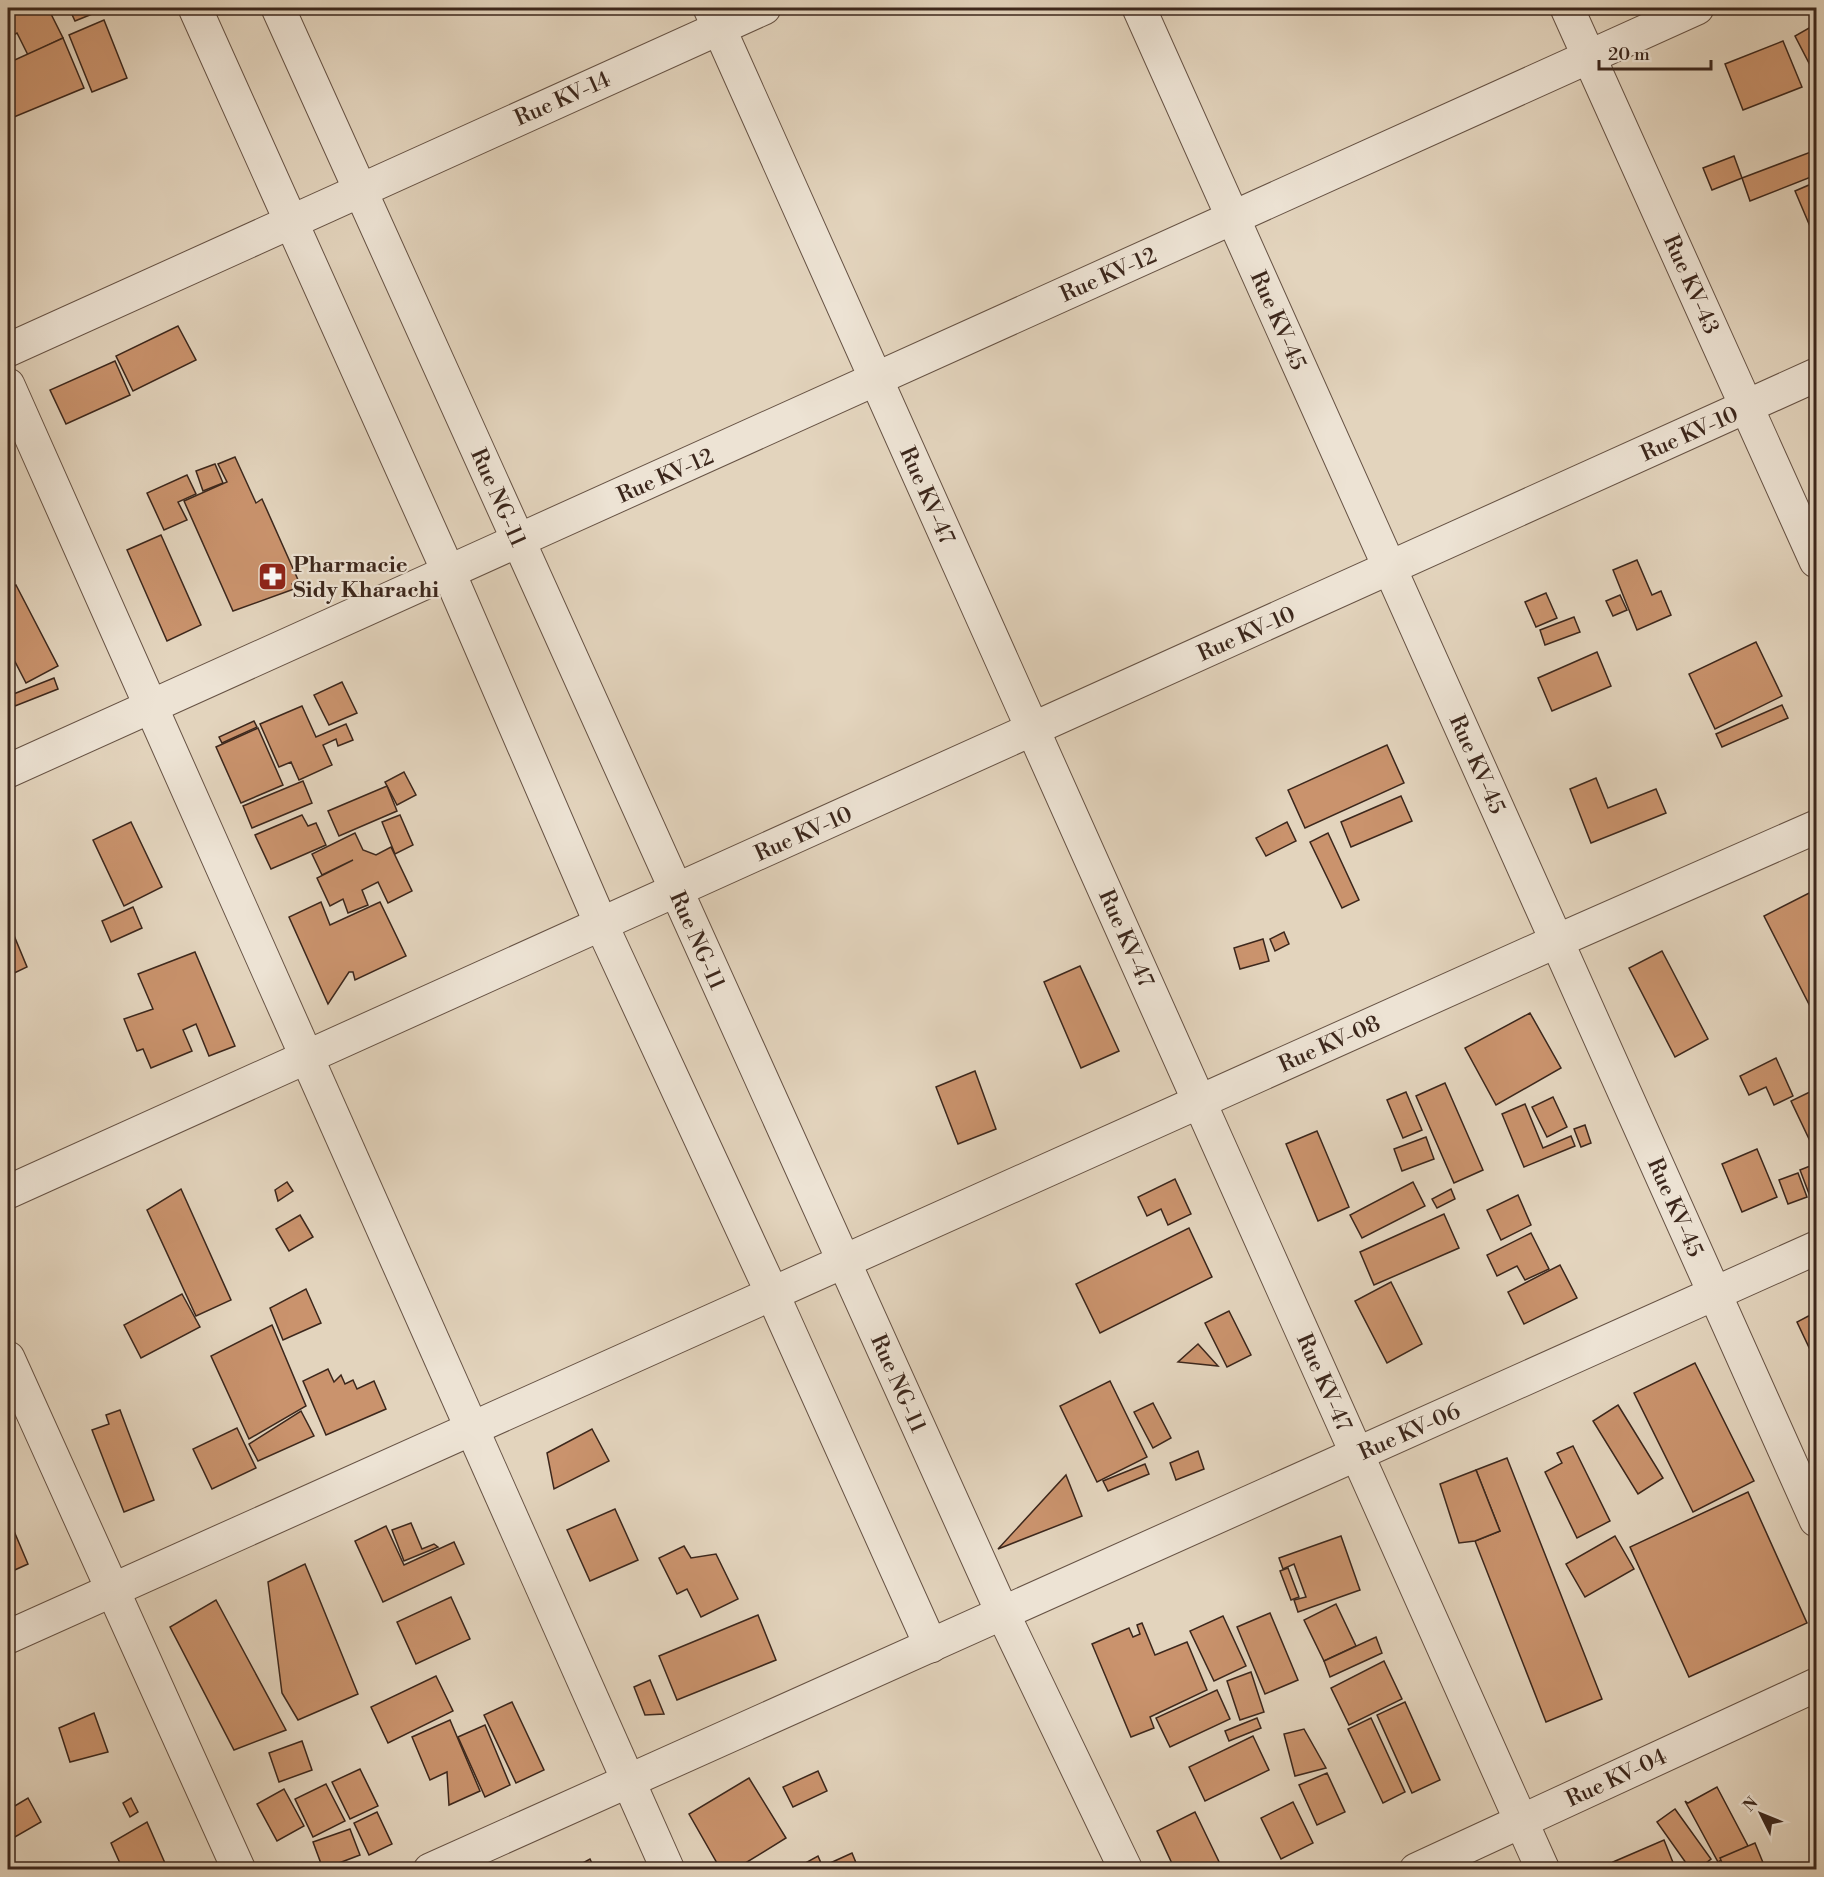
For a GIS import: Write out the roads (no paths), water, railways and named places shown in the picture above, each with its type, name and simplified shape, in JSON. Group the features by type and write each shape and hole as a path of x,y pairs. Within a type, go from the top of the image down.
{"street":[{"path":"195,8 449,573 601,924 932,1646"},
{"name":"Rue NG-11","path":"278,8 1003,1614 1126,1869"},
{"name":"Rue KV-14","path":"8,350 360,189 714,18 764,8"},
{"name":"Rue KV-45","path":"1139,8 1816,1520"},
{"name":"Rue KV-43","path":"1567,8 1816,561"},
{"name":"Rue KV-12","path":"8,771 1697,8"},
{"name":"Rue KV-47","path":"714,18 1543,1869"},
{"name":"Rue KV-10","path":"8,1192 1816,375"},
{"path":"8,385 668,1869"},
{"name":"Rue KV-08","path":"8,1637 1557,940 1816,827"},
{"name":"Rue KV-06","path":"430,1869 1816,1248"},
{"path":"8,1358 238,1869"},
{"name":"Rue KV-04","path":"1416,1869 1816,1685"}],"place":[{"name":"Pharmacie Sidy Kharachi","path":"272,577"}]}
